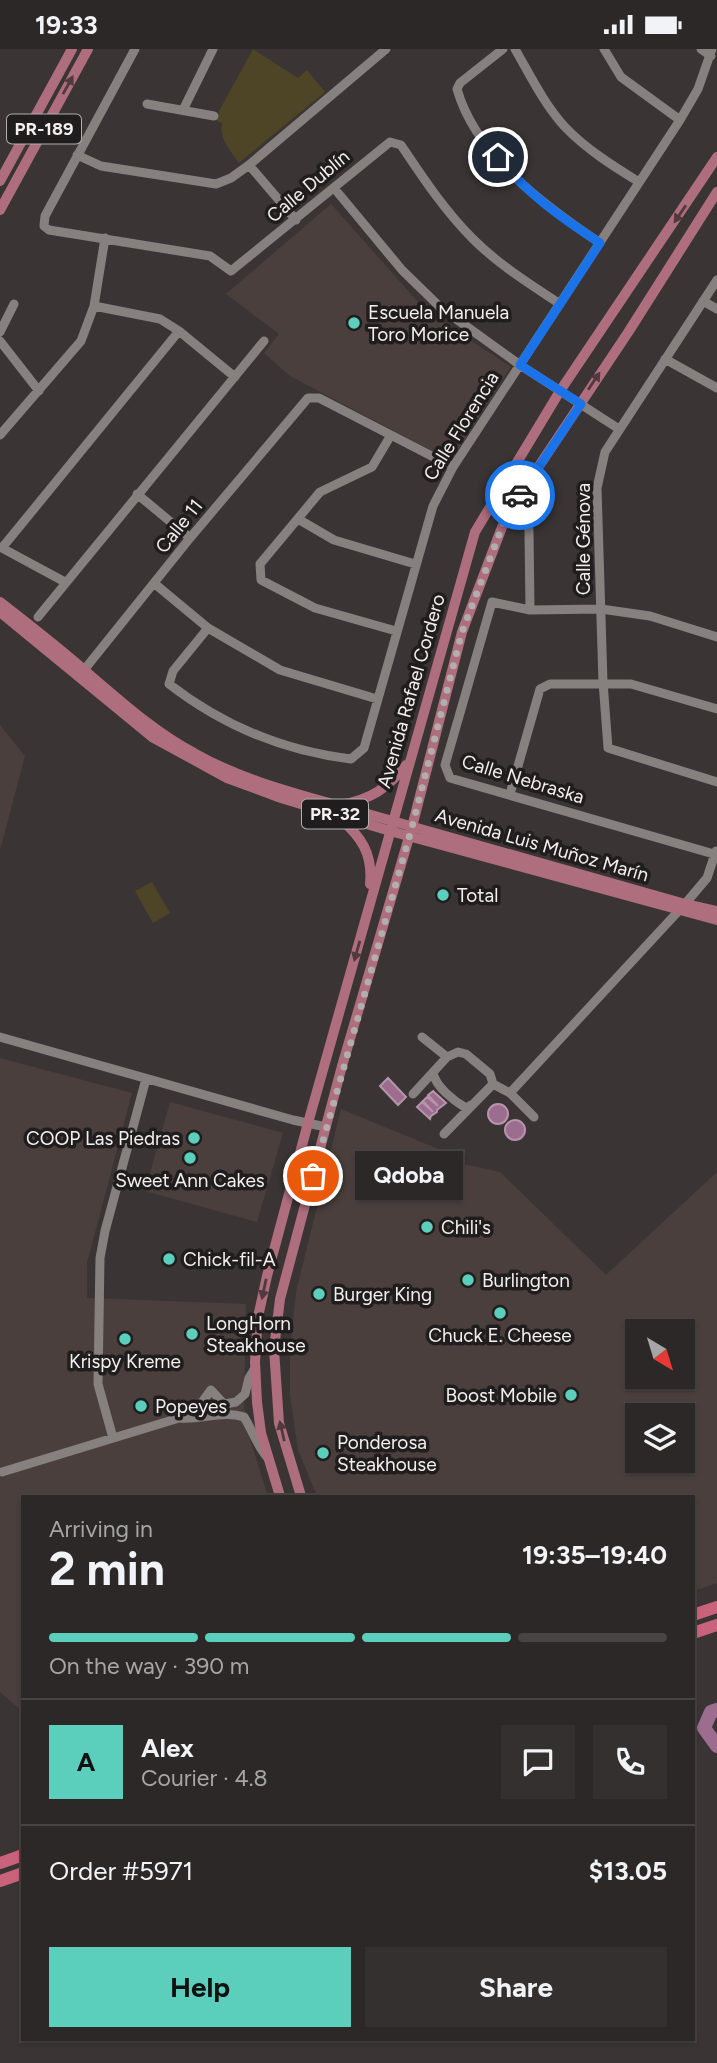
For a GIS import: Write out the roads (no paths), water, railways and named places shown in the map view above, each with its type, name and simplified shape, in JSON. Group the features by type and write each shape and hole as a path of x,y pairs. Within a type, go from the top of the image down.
{"highway":[{"path":"695,1614 717,1607"},
{"path":"695,1632 717,1625"},
{"path":"0,1863 21,1857"},
{"path":"0,1881 21,1874"}],"main road":[{"name":"PR-189","path":"0,181 72,49"},
{"name":"PR-189","path":"0,210 88,49"},
{"name":"Avenida Rafael Cordero","path":"280,1495 261,1433 255,1368 258,1317 308,1123 475,532 561,391 717,157"},
{"name":"Avenida Rafael Cordero","path":"301,1495 279,1423 274,1349 279,1300 411,831 462,632 507,514 717,193"},
{"name":"Avenida Luis Muñoz Marín","path":"0,602 82,673"},
{"name":"Avenida Luis Muñoz Marín","path":"0,612 154,728 194,754 254,780 337,810 682,907 717,920"},
{"path":"368,913 372,870 368,852 337,810 371,797 392,781 410,760"},
{"name":"Avenida Luis Muñoz Marín","path":"682,907 717,911"}],"street":[{"path":"135,49 77,155 101,166 216,184 232,178 249,165 386,49"},
{"path":"503,49 460,83 457,89 460,100 483,140 513,176 550,210 600,243"},
{"path":"515,49 538,91 565,127 597,155 639,182"},
{"path":"604,49 621,77 680,120"},
{"path":"701,49 711,52"},
{"path":"183,110 208,51"},
{"name":"Calle Florencia","path":"208,628 173,671 169,684 198,706 255,736 332,757 351,759 364,748 433,506 453,467 680,120 698,89 711,52"},
{"path":"148,104 214,116"},
{"name":"Calle Dublín","path":"77,155 45,216 44,226 49,230 210,256 231,271 390,142 401,145 431,190 473,239 512,273 560,304"},
{"path":"249,165 296,219"},
{"path":"334,188 402,269 441,308 520,365 619,429"},
{"path":"0,435 81,341 94,306 105,238"},
{"name":"Calle Génova","path":"717,280 605,452 597,488 603,682 608,748 717,782"},
{"path":"703,301 717,309"},
{"path":"0,332 14,304"},
{"path":"94,306 160,319 179,331 235,377"},
{"path":"65,582 1,548 179,331"},
{"path":"0,341 39,391"},
{"path":"38,617 264,341"},
{"path":"665,359 717,388"},
{"name":"Calle 11","path":"82,673 190,538 308,398 319,398 390,435"},
{"path":"396,631 315,608 261,580 260,564 320,492 372,467 390,435 453,467"},
{"path":"137,494 190,538"},
{"path":"298,519 334,541 415,564"},
{"path":"517,520 528,524 530,610 601,609 650,616 717,637"},
{"path":"155,584 208,628 280,670 377,699"},
{"name":"Calle Nebraska","path":"530,610 492,602 445,765 450,778 716,853"},
{"path":"510,794 540,689 550,684 631,684 717,709"},
{"path":"510,1093 707,878 716,853"},
{"path":"0,1037 326,1126"},
{"path":"422,1037 447,1057"},
{"path":"412,1094 447,1057 458,1052 466,1054 490,1074 493,1084 510,1093 534,1117"},
{"path":"433,1073 435,1081 459,1104 466,1108 472,1105"},
{"path":"113,1438 98,1384 100,1258 146,1079"},
{"path":"444,1134 493,1084"},
{"path":"2,1472 179,1418 197,1409 236,1402 245,1394 255,1368"},
{"path":"197,1409 211,1390 224,1404"},
{"path":"179,1418 194,1419 223,1414 244,1417 255,1434 259,1448 267,1457"}],"waterway":[{"path":"717,1710 711,1712 704,1728 717,1746"}],"place":[{"name":"Escuela Manuela Toro Morice","path":"354,323"},
{"name":"Total","path":"443,895"},
{"name":"COOP Las Piedras","path":"194,1138"},
{"name":"Sweet Ann Cakes","path":"190,1158"},
{"name":"Qdoba","path":"313,1176"},
{"name":"Chili's","path":"427,1227"},
{"name":"Chick-fil-A","path":"169,1259"},
{"name":"Burlington","path":"468,1280"},
{"name":"Burger King","path":"319,1294"},
{"name":"Chuck E. Cheese","path":"500,1313"},
{"name":"LongHorn Steakhouse","path":"192,1334"},
{"name":"Krispy Kreme","path":"125,1339"},
{"name":"Boost Mobile","path":"571,1395"},
{"name":"Popeyes","path":"141,1406"},
{"name":"Ponderosa Steakhouse","path":"323,1453"}]}
